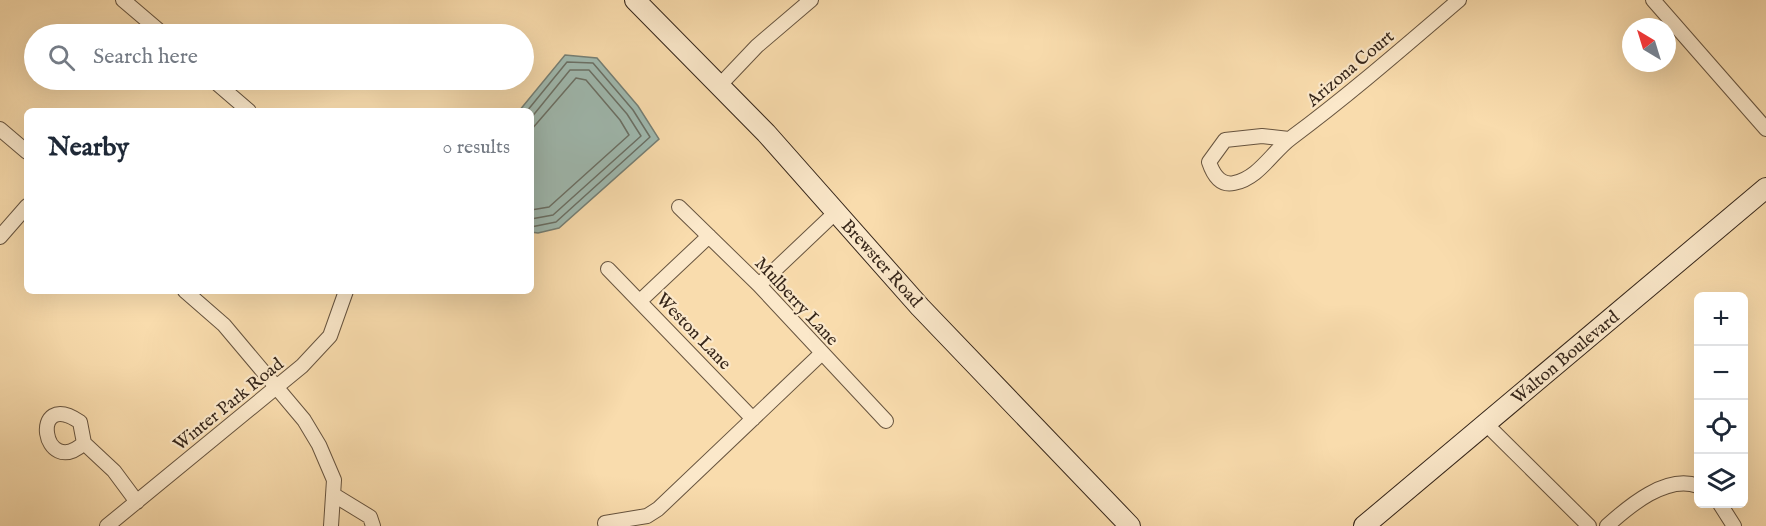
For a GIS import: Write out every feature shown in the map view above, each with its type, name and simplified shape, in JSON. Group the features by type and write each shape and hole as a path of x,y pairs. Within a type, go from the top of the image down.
{"street":[{"path":"123,0 151,24"},
{"name":"Brewster Road","path":"635,0 766,133 920,307 1130,526"},
{"path":"719,86 757,46 811,0"},
{"name":"Arizona Court","path":"1289,139 1262,136 1225,140 1209,162 1213,174 1222,182 1233,183 1252,176 1289,139 1329,109 1459,0"},
{"path":"1653,0 1766,129"},
{"path":"225,90 246,108"},
{"path":"0,129 24,149"},
{"name":"Walton Boulevard","path":"1364,526 1766,188"},
{"name":"Mulberry Lane","path":"679,207 759,285 886,421"},
{"path":"0,237 24,209"},
{"path":"759,285 836,212"},
{"path":"640,300 709,236"},
{"name":"Weston Lane","path":"608,268 753,419"},
{"path":"188,294 224,326 304,420 319,445 334,480 331,526"},
{"name":"Winter Park Road","path":"107,526 302,366 330,336 345,294"},
{"path":"605,523 647,516 658,509 822,353"},
{"path":"1486,424 1589,526"},
{"path":"84,443 114,471 137,502"},
{"path":"1607,526 1632,504 1650,493 1689,483 1694,485"},
{"path":"334,495 370,517 373,526"},
{"path":"1723,508 1734,526"}],"water":[{"path":"565,55 597,58 638,106 659,139 559,228 534,232 534,108 521,108"}]}
